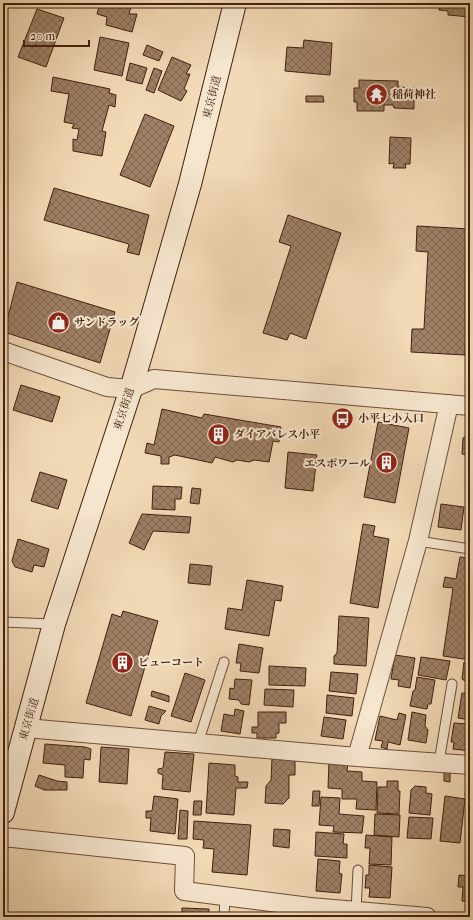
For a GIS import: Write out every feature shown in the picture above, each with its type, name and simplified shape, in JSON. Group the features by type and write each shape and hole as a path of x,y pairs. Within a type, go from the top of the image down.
{"main road":[{"name":"東京街道","path":"6,788 26,728 54,624 131,389 190,184 235,3"}],"street":[{"path":"3,351 100,385 131,389 154,379 470,406"},
{"path":"357,757 418,541 449,404"},
{"path":"26,728 357,757 470,765"},
{"path":"3,837 185,856 184,892 367,913 427,917"}],"lane":[{"path":"418,541 470,549"},
{"path":"3,622 54,624"},
{"path":"198,743 224,662"},
{"path":"438,762 452,684"},
{"path":"358,870 367,913"},
{"path":"224,917 225,896"}],"building":[{"path":"100,3 132,3 129,14 137,14 132,32 106,25 107,17 97,14"},
{"path":"439,3 470,3 470,17 448,15 448,11 439,10"},
{"path":"37,9 64,18 46,67 18,57"},
{"path":"100,37 129,43 122,76 94,70"},
{"path":"304,40 332,43 330,75 285,71 287,47 303,48"},
{"path":"147,45 163,52 159,61 143,55"},
{"path":"172,57 191,65 186,74 190,74 184,89 187,91 181,101 158,90"},
{"path":"130,63 147,68 142,84 126,80"},
{"path":"154,68 162,71 154,93 146,90"},
{"path":"53,77 110,89 109,93 116,95 115,107 109,105 102,131 106,132 102,156 73,151 73,139 77,140 79,129 72,128 74,124 64,122 69,94 51,91"},
{"path":"359,80 398,81 398,87 414,88 414,109 394,108 393,105 384,105 384,111 357,111 357,102 354,102 354,88 359,88"},
{"path":"306,96 323,96 324,102 306,102"},
{"path":"145,114 174,126 150,187 120,175"},
{"path":"390,137 411,138 410,164 405,164 406,168 393,168 394,163 389,164"},
{"path":"54,188 149,215 139,255 127,252 129,244 44,220"},
{"path":"288,215 341,233 306,339 290,333 287,340 263,333 291,246 279,242"},
{"path":"417,226 470,229 465,355 411,352 412,329 424,329 428,252 416,251"},
{"path":"17,282 115,312 100,363 4,332"},
{"path":"21,385 60,397 52,422 13,410"},
{"name":"ダイアパレス小平","path":"162,409 202,418 204,414 281,427 279,442 273,441 269,462 254,460 249,462 237,460 233,462 215,457 212,463 175,455 169,457 169,464 161,464 161,456 145,453 147,443 154,445"},
{"name":"エスポワール","path":"378,422 409,428 395,503 364,497"},
{"path":"469,429 470,467 466,467 468,455 462,454 463,438 468,436"},
{"path":"288,452 317,455 313,491 285,488"},
{"path":"40,472 67,480 58,509 31,501"},
{"path":"153,486 182,487 181,499 175,499 175,510 152,509"},
{"path":"192,488 201,489 199,504 190,503"},
{"path":"441,504 464,507 461,530 438,527"},
{"path":"142,514 191,517 189,533 153,531 144,550 129,543"},
{"path":"363,524 375,526 373,536 389,539 378,608 350,603"},
{"path":"18,539 49,549 44,567 34,565 32,572 15,567 12,561"},
{"path":"460,557 470,558 470,660 443,656 453,588 443,587 445,577 456,579"},
{"path":"190,564 212,566 210,585 188,583"},
{"path":"247,580 283,586 281,601 275,600 269,636 225,629 228,608 242,610"},
{"name":"ビューコート","path":"123,611 158,621 131,716 86,703 112,614 121,617"},
{"path":"339,616 369,618 366,666 334,664 334,656 337,653"},
{"path":"239,644 263,648 259,673 240,671 241,663 236,663"},
{"path":"395,655 415,658 410,688 398,686 399,680 391,679"},
{"path":"421,657 450,661 446,680 418,675"},
{"path":"464,662 470,663 470,684 462,679"},
{"path":"269,666 306,668 305,686 269,685"},
{"path":"331,672 358,674 356,694 329,691"},
{"path":"185,673 205,680 191,722 171,716"},
{"path":"417,677 435,680 431,704 428,704 427,709 410,706"},
{"path":"235,679 252,680 249,705 241,704 239,700 229,699 230,688 234,689"},
{"path":"265,689 294,690 293,707 264,705"},
{"path":"152,691 169,696 169,702 151,696"},
{"path":"462,693 470,694 470,720 458,718"},
{"path":"327,695 354,698 352,716 326,713"},
{"path":"149,706 166,711 161,716 159,724 145,720"},
{"path":"235,709 244,711 240,734 221,731 224,714 234,716"},
{"path":"258,712 286,712 286,723 279,723 279,733 276,734 276,738 257,738 257,733 252,733 252,727 258,727"},
{"path":"412,712 426,715 425,726 428,730 426,743 408,740"},
{"path":"399,713 406,715 400,745 388,742 387,749 381,747 383,741 375,740 380,716 397,720"},
{"path":"324,717 346,720 343,739 321,736"},
{"path":"454,723 470,724 470,751 453,749 454,742 451,742"},
{"path":"45,744 85,747 91,749 90,760 84,759 83,778 65,777 65,765 43,763"},
{"path":"101,747 129,749 127,784 99,782"},
{"path":"165,752 194,754 190,792 162,789 163,775 158,773 158,769 163,768"},
{"path":"272,758 295,758 295,775 289,775 289,798 283,804 265,803 266,786 271,780"},
{"path":"329,761 348,762 347,771 362,772 362,781 377,782 376,810 356,809 357,799 342,799 342,789 328,788"},
{"path":"209,763 235,765 235,776 238,777 238,782 248,782 247,788 236,788 234,815 206,813"},
{"path":"444,771 450,772 450,782 444,781"},
{"path":"467,774 470,774 470,795 465,795"},
{"path":"39,775 57,781 67,782 67,790 44,790 35,786"},
{"path":"387,781 398,781 398,791 400,791 399,814 377,813 378,787 387,787"},
{"path":"415,786 426,787 426,793 432,794 430,815 409,813 411,790"},
{"path":"313,791 320,791 319,806 312,806"},
{"path":"154,796 178,799 175,834 150,831 151,818 146,818 146,811 152,811"},
{"path":"445,796 465,799 460,843 440,841"},
{"path":"321,797 340,798 339,814 364,816 362,833 333,832 334,826 319,825"},
{"path":"194,801 202,801 201,815 193,815"},
{"path":"180,810 188,811 187,839 178,839"},
{"path":"375,814 400,815 399,837 374,835"},
{"path":"409,817 433,818 431,839 407,838"},
{"path":"194,821 251,825 247,875 212,872 214,849 203,848 204,840 193,839"},
{"path":"274,829 290,830 289,848 273,846"},
{"path":"316,832 344,834 343,844 347,844 347,858 315,856"},
{"path":"366,835 392,837 391,865 369,864 370,848 365,848"},
{"path":"318,859 340,861 339,873 342,874 340,893 316,891"},
{"path":"369,865 392,867 390,898 369,897 370,888 365,888 366,875 369,875"},
{"path":"459,875 470,876 470,902 462,901 463,887 458,887"},
{"path":"182,908 209,909 209,917 182,917"},
{"path":"246,913 264,915 263,917 245,917"}],"place":[{"name":"稲荷神社","path":"376,94"},
{"name":"サンドラッグ","path":"59,322"},
{"name":"小平七小入口","path":"342,418"},
{"name":"ダイアパレス小平","path":"218,434"},
{"name":"エスポワール","path":"386,463"},
{"name":"ビューコート","path":"122,662"}]}
